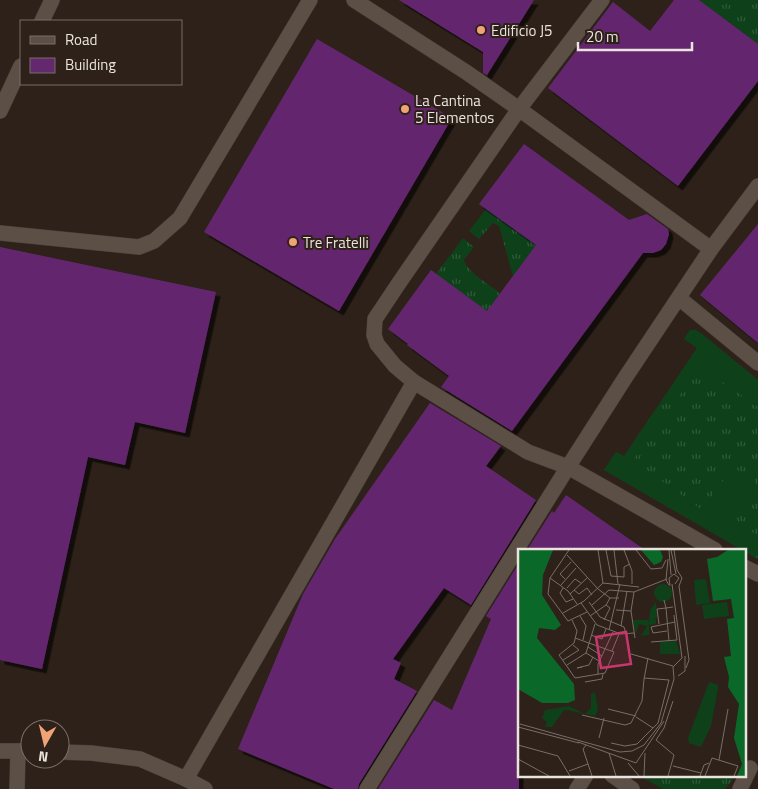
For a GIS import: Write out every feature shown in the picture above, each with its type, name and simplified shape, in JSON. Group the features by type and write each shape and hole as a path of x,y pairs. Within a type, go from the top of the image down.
{"street":[{"path":"42,20 52,0"},
{"path":"0,233 139,247 154,241 180,218 310,0"},
{"path":"354,0 466,72 711,249"},
{"path":"602,0 519,109 375,319 374,335 377,344 395,366 414,382 528,452 568,467 713,549"},
{"path":"0,111 20,68"},
{"path":"367,789 625,378 711,249 758,186"},
{"path":"678,298 758,363"},
{"path":"186,779 414,382"},
{"path":"746,568 758,574"},
{"path":"0,751 20,751"},
{"path":"70,752 91,753 140,760 205,789"},
{"path":"17,789 21,769"},
{"path":"740,789 751,769"},
{"path":"577,789 585,776"},
{"path":"613,776 632,789"}],"green space":[{"path":"699,0 758,0 758,44"},
{"path":"486,209 536,245 513,276 499,226 493,223 479,239 469,231"},
{"path":"463,238 474,247 464,260 466,265 474,274 500,293 487,311 436,274"},
{"path":"690,330 695,330 758,380 758,559 746,552 746,549 740,549 604,470 616,452 624,456 697,348 684,339"},
{"path":"690,330 695,330 702,334 758,380 758,407 700,366 675,402 666,395 697,348 684,339"},
{"path":"654,412 663,418 633,460 702,510 733,467 756,482 731,517 758,536 758,554 755,558 746,552 746,549 740,549 604,470 616,452 624,456"},
{"path":"640,776 728,776 733,779 725,789 663,789"}],"building":[{"name":"Edificio J5","path":"399,0 534,0 487,75 483,73 483,52"},
{"path":"674,0 699,0 758,44 758,81 678,186 548,88 613,2 650,31"},
{"path":"317,39 452,118 339,311 204,232"},
{"path":"524,144 629,220 647,214 668,229 669,234 666,244 661,250 653,253 643,253 512,431 441,387 449,376 388,329 431,270 487,311 536,245 479,204"},
{"path":"758,224 758,343 700,295"},
{"path":"0,247 216,292 185,433 135,422 125,465 88,457 42,669 0,660"},
{"path":"430,403 501,446 486,466 536,500 471,605 444,588 393,659 401,663 394,679 417,691 359,784 358,789 334,789 238,749 303,594 335,539"},
{"path":"566,495 644,549 528,549 552,511 554,513"},
{"path":"518,565 519,789 378,789 434,700 452,710 491,619 486,616"}],"place":[{"name":"Edificio J5","path":"481,30"},
{"name":"La Cantina 5 Elementos","path":"405,109"},
{"name":"Tre Fratelli","path":"293,242"}]}
